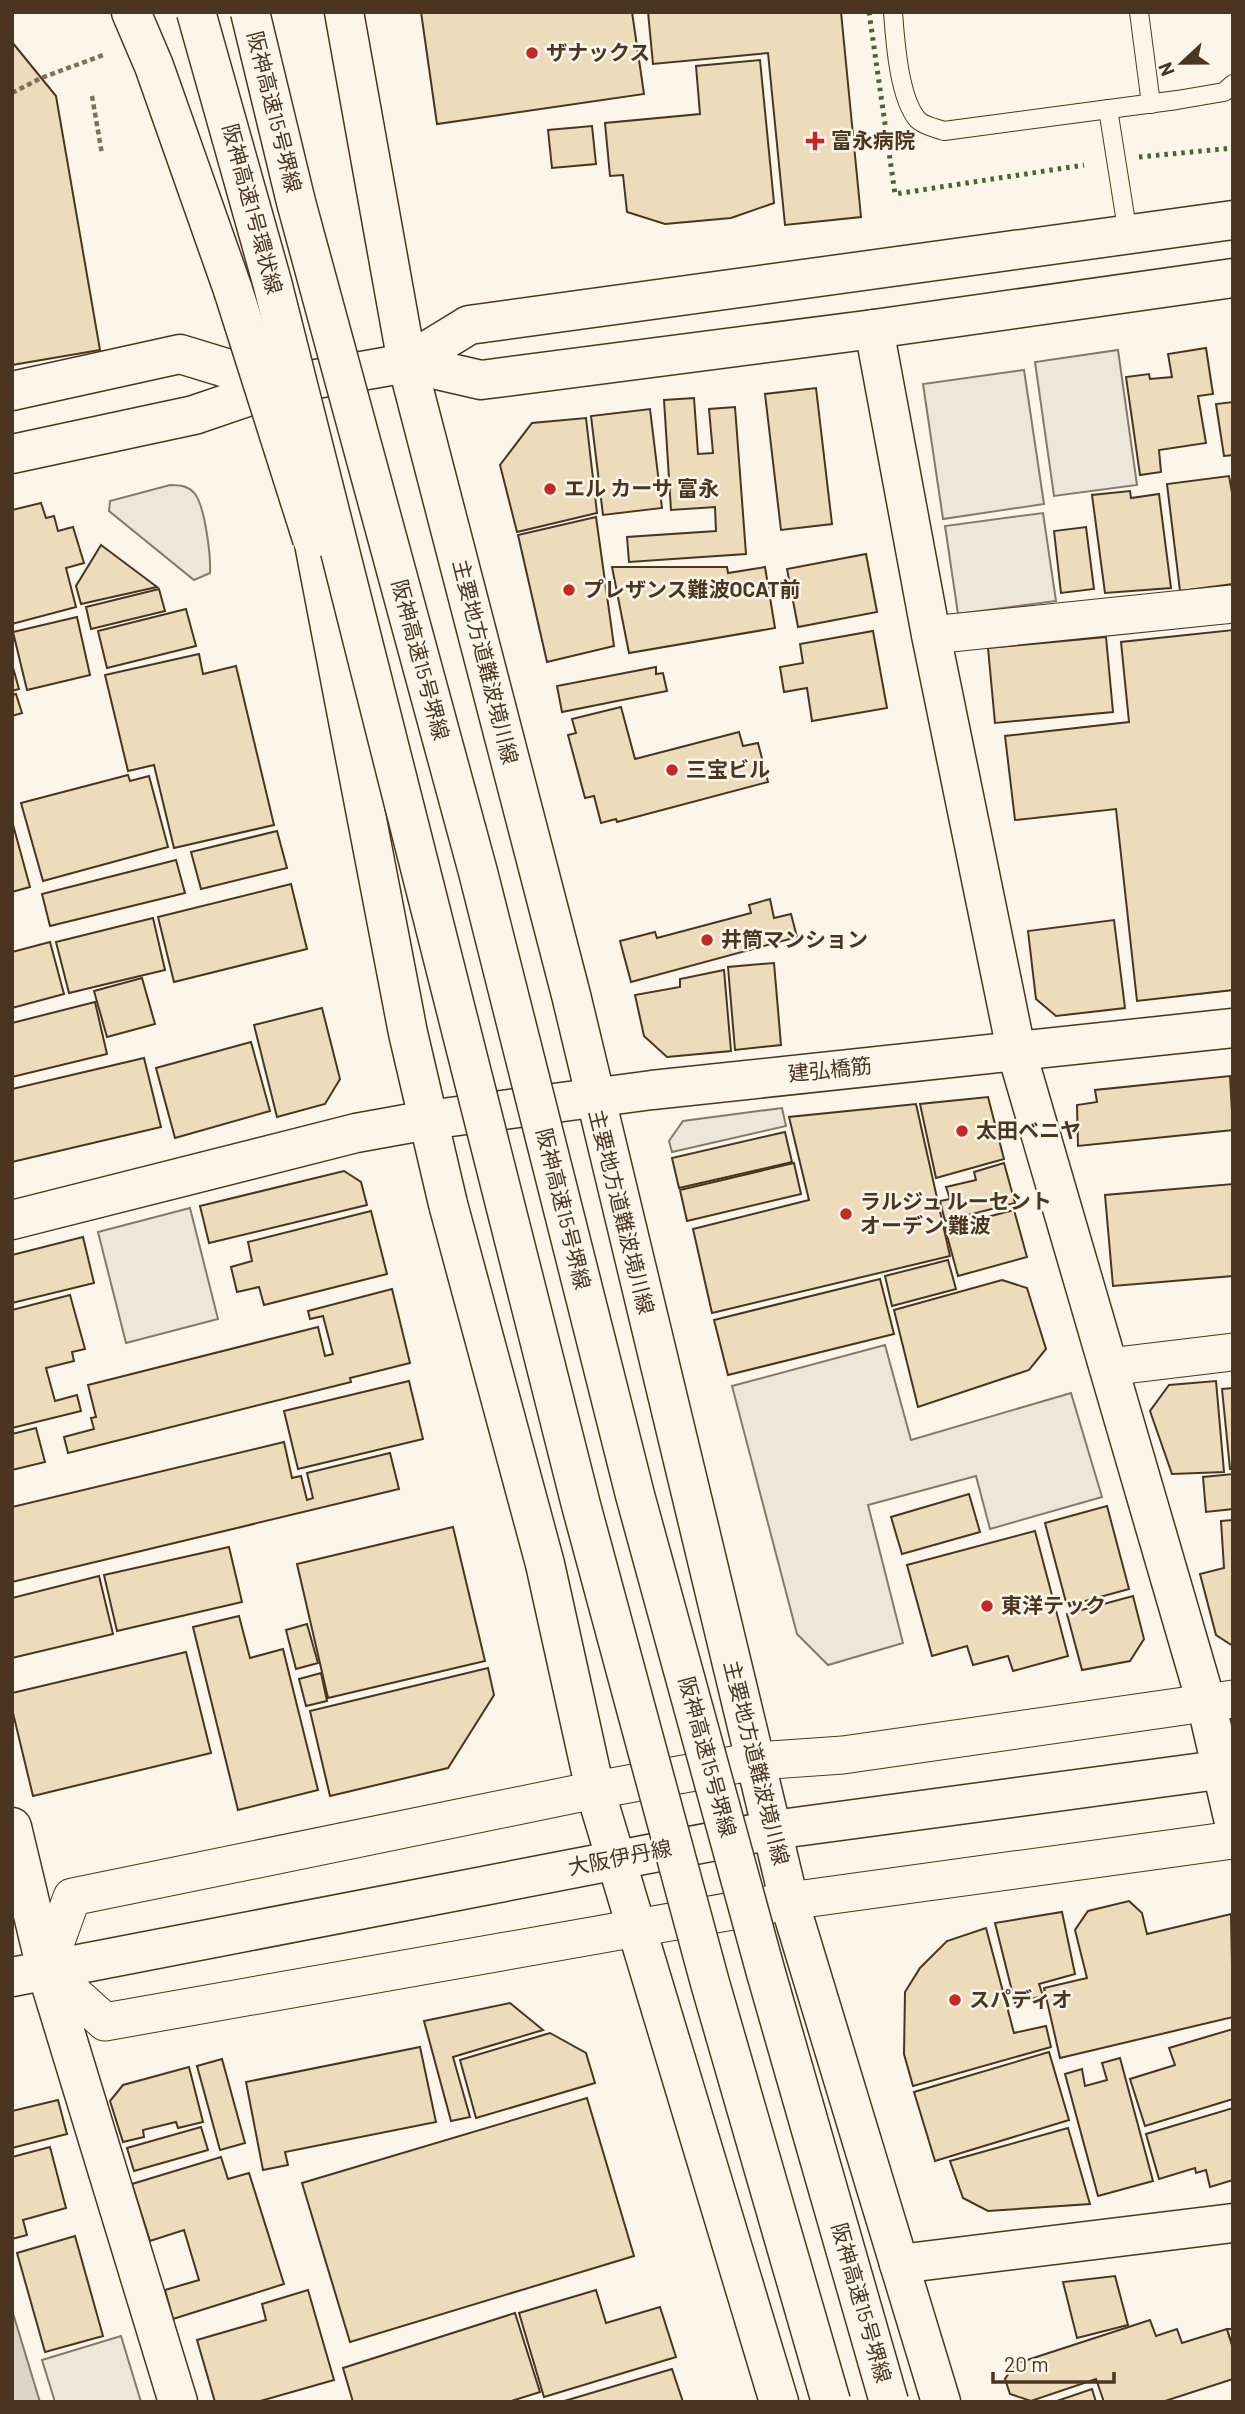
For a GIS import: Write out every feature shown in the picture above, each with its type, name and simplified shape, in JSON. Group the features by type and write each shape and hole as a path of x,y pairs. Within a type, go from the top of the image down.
{"main road":[{"path":"114,12 198,187"},
{"path":"131,12 198,187 233,290 423,884"},
{"name":"阪神高速1号環状線","path":"196,12 224,102 293,397"},
{"path":"213,12 293,397 408,1034 428,1120 545,1564 595,1790 779,2402"},
{"name":"阪神高速15号堺線","path":"250,12 296,202 478,872 639,1508 765,1973 889,2402"},
{"name":"主要地方道難波境川線","path":"344,12 407,363 567,981 789,1901 941,2402"},
{"path":"12,454 293,397 407,363 469,325 1233,220"},
{"path":"407,363 481,380 874,329 1233,278"},
{"path":"874,329 931,635 1016,1050 1108,1367 1219,1700 1233,1818"},
{"path":"12,391 180,354 293,397"},
{"path":"293,397 423,884 584,1518 710,1983 831,2402"},
{"name":"建弘橋筋","path":"12,1220 356,1133 428,1120 593,1097 1233,1028"},
{"name":"大阪伊丹線","path":"29,1973 616,1858 773,1830 1228,1769"},
{"path":"12,1827 29,1973 178,2402"},
{"path":"899,2263 1233,2223"}],"street":[{"path":"931,635 1233,604"},
{"path":"1108,1367 1233,1352"},
{"path":"1219,1700 843,1755 756,1761 595,1790 72,1896 29,1973 105,2022 789,1901 1233,1840"}],"lane":[{"path":"893,12 895,45 910,109 921,123 944,131 1151,104 1224,92 1233,84"},
{"path":"1139,12 1151,104"},
{"path":"1108,109 1128,235"}],"path":[{"path":"12,93 41,78 114,51"},
{"path":"92,96 102,154"}],"shaded area":[{"path":"1118,350 1137,485 1054,496 1035,362"},
{"path":"1024,370 1044,504 943,519 923,384"},
{"path":"170,485 190,489 202,509 210,573 194,580 109,511 110,501"},
{"path":"1043,513 1056,601 958,614 945,526"},
{"path":"782,1108 786,1126 672,1152 669,1141 683,1121"},
{"path":"190,1208 218,1319 126,1343 98,1232"},
{"path":"885,1345 911,1440 1071,1393 1102,1497 990,1529 976,1476 868,1505 903,1643 828,1665 797,1634 732,1386"},
{"path":"12,2310 40,2402 12,2402"},
{"path":"121,2336 141,2402 55,2402 42,2360"}],"building":[{"name":"ザナックス","path":"421,12 632,12 644,94 437,124"},
{"name":"富永病院","path":"648,12 841,12 861,217 785,225 768,53 653,64"},
{"path":"12,42 56,96 100,350 12,365"},
{"name":"富永病院","path":"760,60 774,203 731,218 665,224 627,212 623,175 610,176 605,123 700,114 696,66"},
{"path":"592,126 596,164 552,168 548,130"},
{"path":"1206,348 1213,394 1198,396 1206,443 1159,450 1161,472 1140,475 1126,377 1149,374 1150,379 1172,377 1168,354"},
{"path":"816,388 832,524 781,530 765,394"},
{"path":"694,398 698,454 713,453 709,409 735,407 746,554 629,562 627,537 716,531 715,507 671,510 664,400"},
{"path":"1233,402 1233,455 1224,456 1216,404"},
{"path":"650,409 662,508 603,515 591,416"},
{"name":"エル カーサ 富永","path":"586,418 597,513 517,532 500,465 532,423"},
{"path":"1229,476 1233,498 1233,584 1180,591 1167,484"},
{"path":"1130,491 1131,498 1159,494 1171,588 1105,593 1092,495"},
{"path":"41,503 46,518 54,516 58,531 73,527 84,563 66,568 76,607 12,624 12,510"},
{"name":"プレザンス難波OCAT前","path":"596,517 614,646 547,662 518,535"},
{"path":"1086,527 1094,589 1061,593 1054,531"},
{"path":"101,545 157,587 81,604 76,586"},
{"path":"866,554 877,612 798,627 787,569"},
{"path":"612,567 727,567 728,573 765,567 775,628 629,653"},
{"path":"159,589 165,611 91,629 86,607"},
{"path":"186,609 196,646 107,668 98,631"},
{"path":"77,617 90,675 27,690 13,632"},
{"path":"1233,630 1233,990 1137,1001 1116,809 1015,820 1005,736 1129,722 1121,642"},
{"path":"873,631 887,708 812,721 807,688 784,692 780,667 803,663 800,644"},
{"path":"1106,637 1113,712 995,723 988,648"},
{"path":"199,654 203,674 236,666 274,825 174,848 154,765 128,771 105,675"},
{"path":"12,664 19,689 12,691"},
{"path":"656,667 656,674 663,673 667,691 562,712 557,686"},
{"path":"16,694 22,713 12,716 12,695"},
{"name":"三宝ビル","path":"621,707 635,759 739,732 743,746 758,743 768,782 617,822 616,819 601,823 594,796 585,798 568,735 576,733 572,719"},
{"path":"128,775 130,781 149,776 168,847 43,881 21,803"},
{"path":"12,821 30,887 12,892"},
{"path":"277,831 287,868 201,889 191,852"},
{"path":"176,860 185,893 50,926 42,894"},
{"path":"291,884 307,949 174,982 158,917"},
{"name":"井筒マンション","path":"770,899 774,918 791,914 797,937 631,982 620,941 655,932 657,938 751,913 749,905"},
{"path":"153,918 165,970 69,993 56,942"},
{"path":"1114,920 1125,1008 1056,1016 1036,999 1028,931"},
{"path":"50,942 64,994 12,1008 12,952"},
{"path":"774,963 781,1045 735,1050 728,967"},
{"path":"724,970 731,1051 667,1057 644,1036 635,995 680,987 680,979"},
{"path":"142,978 155,1024 107,1037 94,991"},
{"path":"95,1002 107,1054 12,1077 12,1023"},
{"path":"322,1008 340,1079 325,1104 277,1117 254,1025"},
{"path":"251,1042 270,1111 175,1138 156,1068"},
{"path":"144,1058 161,1127 12,1162 12,1089"},
{"path":"1230,1076 1233,1130 1078,1146 1077,1105 1097,1102 1095,1090"},
{"name":"太田ベニヤ","path":"988,1097 1004,1159 936,1178 920,1104"},
{"name":"ラルジュ ルーセント オーデン 難波","path":"916,1104 950,1256 712,1313 693,1229 809,1200 789,1117"},
{"path":"785,1132 792,1162 679,1188 672,1158"},
{"path":"794,1163 801,1194 687,1221 680,1190"},
{"path":"1004,1163 1015,1203 945,1221 940,1201 950,1199 946,1187 976,1180 974,1172"},
{"path":"344,1171 361,1182 367,1205 209,1243 200,1206"},
{"path":"1233,1184 1233,1276 1113,1286 1105,1195"},
{"path":"1014,1210 1027,1257 958,1276 945,1228"},
{"path":"371,1211 387,1274 264,1305 259,1287 237,1292 231,1267 252,1261 248,1242"},
{"path":"83,1237 94,1283 12,1303 12,1255"},
{"path":"948,1260 956,1289 892,1306 885,1276"},
{"path":"880,1279 894,1334 728,1375 714,1320"},
{"path":"1002,1280 1027,1288 1046,1349 1029,1370 918,1407 894,1310"},
{"path":"392,1289 410,1363 350,1378 351,1382 68,1453 64,1437 94,1429 91,1418 96,1417 88,1385 318,1327 325,1356 333,1354 323,1316 310,1319 308,1311"},
{"path":"70,1295 85,1349 72,1352 74,1361 46,1368 55,1401 77,1395 81,1411 12,1428 12,1310"},
{"path":"409,1381 423,1439 298,1469 284,1411"},
{"path":"1216,1381 1224,1472 1172,1474 1150,1411 1169,1385"},
{"path":"1233,1388 1233,1469 1230,1469 1222,1389"},
{"path":"36,1428 45,1462 12,1470 12,1434"},
{"path":"284,1442 292,1478 301,1476 307,1500 313,1498 307,1473 390,1453 399,1489 12,1582 12,1507"},
{"path":"1233,1474 1233,1509 1206,1512 1203,1477"},
{"path":"969,1494 980,1532 902,1554 891,1517"},
{"path":"1107,1506 1129,1589 1067,1606 1045,1523"},
{"path":"1233,1520 1233,1646 1216,1635 1200,1574 1224,1568 1221,1521"},
{"path":"453,1527 485,1661 328,1698 297,1564"},
{"name":"東洋テック","path":"1035,1531 1068,1656 1013,1671 1008,1656 973,1665 967,1646 932,1656 907,1565"},
{"path":"229,1547 242,1602 117,1631 104,1575"},
{"path":"99,1576 113,1634 12,1658 12,1598"},
{"path":"1133,1596 1144,1639 1130,1661 1082,1670 1067,1614"},
{"path":"239,1616 250,1658 283,1649 318,1790 238,1810 193,1627"},
{"path":"307,1624 318,1663 296,1669 286,1630"},
{"path":"186,1652 211,1753 33,1796 12,1709 12,1693"},
{"path":"488,1668 494,1695 448,1768 330,1796 310,1711"},
{"path":"321,1673 327,1701 306,1706 299,1679"},
{"path":"1129,1901 1142,1913 1147,1934 1231,1914 1233,2017 1060,2058 1044,1988 1087,1978 1075,1930 1088,1911"},
{"path":"1062,1912 1075,1974 1039,1984 1043,1996 1015,2003 995,1923"},
{"name":"スパディオ","path":"986,1928 1014,2033 1046,2026 1051,2047 913,2086 904,2054 905,1992 920,1968 947,1941"},
{"path":"510,2003 543,2030 453,2057 470,2117 451,2121 424,2021"},
{"path":"1233,2029 1233,2099 1145,2126 1130,2079 1175,2065 1169,2048"},
{"path":"550,2033 586,2053 595,2083 476,2118 460,2060"},
{"path":"420,2047 436,2122 285,2152 288,2165 263,2170 246,2082"},
{"path":"1049,2052 1069,2120 935,2161 914,2092"},
{"path":"1120,2058 1153,2181 1098,2196 1065,2074 1082,2069 1085,2086 1107,2080 1102,2063"},
{"path":"222,2059 245,2143 220,2150 197,2066"},
{"path":"189,2067 203,2122 178,2128 176,2122 143,2130 144,2137 123,2142 110,2101 123,2085"},
{"path":"587,2098 634,2256 350,2342 302,2183"},
{"path":"58,2100 67,2134 12,2148 12,2111"},
{"path":"1233,2108 1233,2180 1210,2187 1206,2170 1196,2173 1195,2168 1159,2179 1146,2134"},
{"path":"201,2127 208,2150 134,2171 127,2148"},
{"path":"1068,2128 1090,2204 988,2211 963,2198 950,2161"},
{"path":"50,2147 66,2208 23,2220 27,2235 12,2239 12,2157"},
{"path":"221,2157 228,2179 249,2173 284,2284 173,2319 165,2290 199,2280 184,2230 150,2241 132,2184"},
{"path":"75,2236 103,2336 45,2352 17,2253"},
{"path":"1115,2276 1128,2325 1077,2338 1063,2282"},
{"path":"308,2290 334,2380 257,2402 215,2402 197,2340 266,2320 262,2304"},
{"path":"596,2290 606,2323 660,2307 676,2357 544,2397 519,2313"},
{"path":"515,2313 540,2392 508,2402 353,2402 343,2368"},
{"path":"1150,2320 1156,2336 1177,2329 1182,2343 1227,2329 1233,2348 1233,2379 1162,2402 1104,2402 1096,2379 1031,2401 1010,2394 1005,2379 1015,2364"},
{"path":"1227,2329 1233,2329 1233,2348"},
{"path":"672,2369 683,2402 561,2402"},
{"path":"1092,2389 1096,2402 1054,2402"}],"hedge":[{"path":"869,12 895,194 1084,165"},
{"path":"1139,157 1233,148"}],"place":[{"name":"ザナックス","path":"532,53"},
{"name":"富永病院","path":"815,141"},
{"name":"エル カーサ 富永","path":"550,489"},
{"name":"プレザンス難波OCAT前","path":"569,590"},
{"name":"三宝ビル","path":"672,770"},
{"name":"井筒マンション","path":"707,940"},
{"name":"太田ベニヤ","path":"962,1131"},
{"name":"ラルジュ ルーセント オーデン 難波","path":"846,1214"},
{"name":"東洋テック","path":"987,1606"},
{"name":"スパディオ","path":"955,2000"}]}
